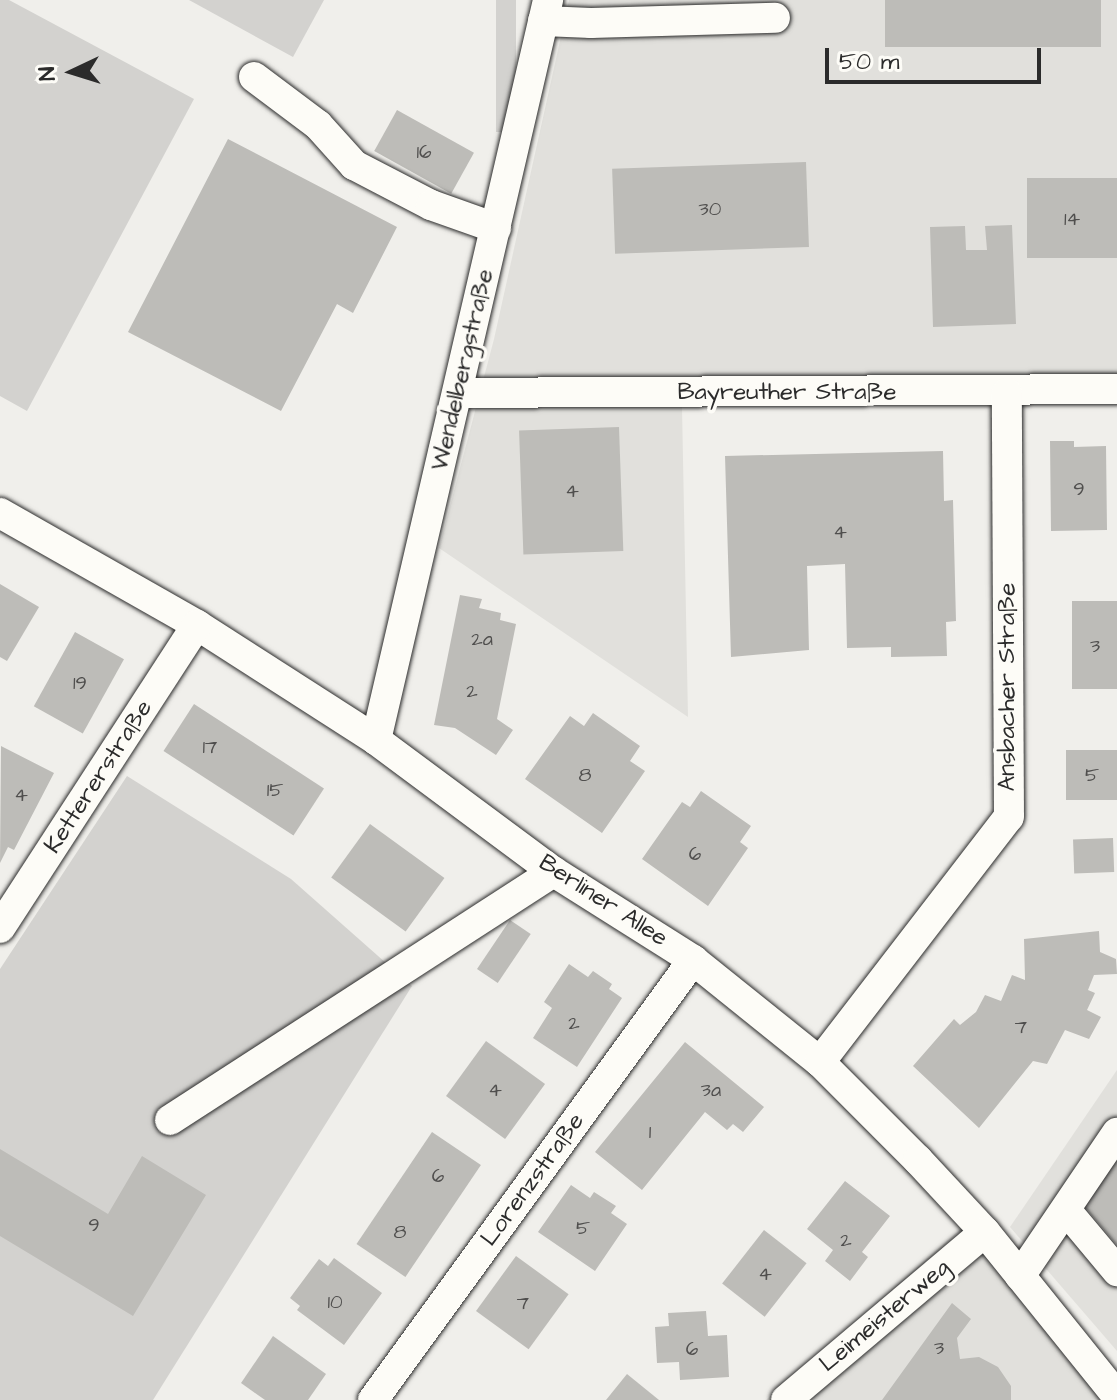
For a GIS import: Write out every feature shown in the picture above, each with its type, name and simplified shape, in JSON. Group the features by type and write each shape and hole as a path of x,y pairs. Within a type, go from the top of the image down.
{"street":[{"path":"546,10 591,23 775,18"},
{"name":"Wendelbergstraße","path":"376,740 546,10"},
{"path":"254,77 318,125 354,165 431,205 496,228"},
{"name":"Bayreuther Straße","path":"458,393 1007,393 1117,389"},
{"name":"Ansbacher Straße","path":"820,1062 1009,817 1007,393"},
{"name":"Berliner Allee","path":"0,513 197,625 376,740 554,872 693,960 820,1062 985,1232 1117,1396"},
{"name":"Kettererstraße","path":"0,928 197,625"},
{"path":"170,1120 554,872"},
{"name":"Lorenzstraße","path":"373,1400 693,960"},
{"path":"1020,1276 1117,1133"},
{"path":"1066,1210 1117,1271"},
{"name":"Leimeisterweg","path":"786,1400 985,1232"}],"shaded area":[{"path":"0,0 9,0 194,99 27,411 0,396"},
{"path":"189,0 324,0 293,57"},
{"path":"496,0 516,0 516,132 496,132"},
{"path":"569,0 1117,0 1117,392 682,407 688,717 439,548 494,339"},
{"path":"127,776 291,879 412,986 153,1400 0,1400 0,969"},
{"path":"1117,1070 1117,1351 1010,1227"},
{"path":"964,1226 1105,1400 766,1400"}],"building":[{"path":"885,0 1101,0 1101,47 885,47"},
{"path":"397,110 474,153 451,194 374,151"},
{"path":"228,139 397,227 353,313 337,304 281,411 128,332"},
{"path":"806,162 809,247 615,254 612,169"},
{"path":"1027,178 1117,178 1117,258 1027,258"},
{"path":"1012,225 1016,324 933,327 930,227 965,226 966,250 987,250 985,226"},
{"path":"619,427 623,551 523,554 519,430"},
{"path":"1050,441 1074,441 1074,447 1106,446 1107,530 1051,531"},
{"path":"943,451 944,501 953,500 956,621 946,622 947,656 891,657 891,647 847,648 845,564 807,566 809,650 731,657 725,456"},
{"path":"0,584 39,607 7,661 0,657"},
{"path":"460,595 482,599 479,608 501,613 500,620 516,624 497,719 513,730 496,755 455,728 434,725"},
{"path":"1072,601 1117,601 1117,689 1072,689"},
{"path":"75,632 124,659 83,733 34,706"},
{"path":"194,704 324,788 293,835 164,751"},
{"path":"593,713 640,746 630,761 645,771 602,833 525,779 570,716 584,726"},
{"path":"1,746 54,773 14,850 8,847 0,863"},
{"path":"1066,750 1117,750 1117,800 1066,800"},
{"path":"701,791 751,826 740,842 748,848 708,906 642,859 682,802 690,807"},
{"path":"370,824 444,878 406,931 331,877"},
{"path":"1113,838 1114,872 1074,873 1073,839"},
{"path":"510,920 531,934 498,983 477,969"},
{"path":"1099,931 1100,952 1116,959 1117,974 1094,975 1088,990 1095,993 1087,1010 1101,1017 1089,1039 1065,1030 1047,1064 1033,1061 979,1128 913,1066 954,1019 960,1025 976,1012 985,995 1001,1001 1012,975 1025,980 1024,939"},
{"path":"569,964 588,977 593,971 612,984 609,989 622,998 577,1067 533,1038 552,1008 544,1002"},
{"path":"486,1041 545,1084 505,1139 446,1096"},
{"path":"685,1042 764,1107 743,1132 733,1124 727,1130 705,1112 642,1190 595,1152"},
{"path":"432,1132 481,1165 405,1277 357,1244"},
{"path":"0,1149 108,1214 142,1156 206,1195 133,1316 0,1236"},
{"path":"1117,1151 1117,1245 1079,1200"},
{"path":"845,1181 890,1216 862,1252 868,1257 850,1281 825,1261 833,1250 807,1229"},
{"path":"571,1185 590,1198 594,1192 616,1206 611,1213 627,1224 595,1271 538,1232"},
{"path":"764,1230 807,1263 765,1317 722,1284"},
{"path":"516,1256 569,1294 529,1349 476,1311"},
{"path":"334,1258 382,1293 344,1345 297,1310 300,1306 290,1298 319,1259 328,1266"},
{"path":"952,1303 971,1319 957,1338 960,1359 979,1357 998,1367 1011,1386 1011,1400 882,1400"},
{"path":"706,1311 708,1336 727,1335 729,1377 680,1380 679,1362 657,1363 655,1327 669,1326 668,1313"},
{"path":"273,1336 326,1374 308,1400 265,1400 241,1383"},
{"path":"627,1374 659,1400 606,1400"}]}
